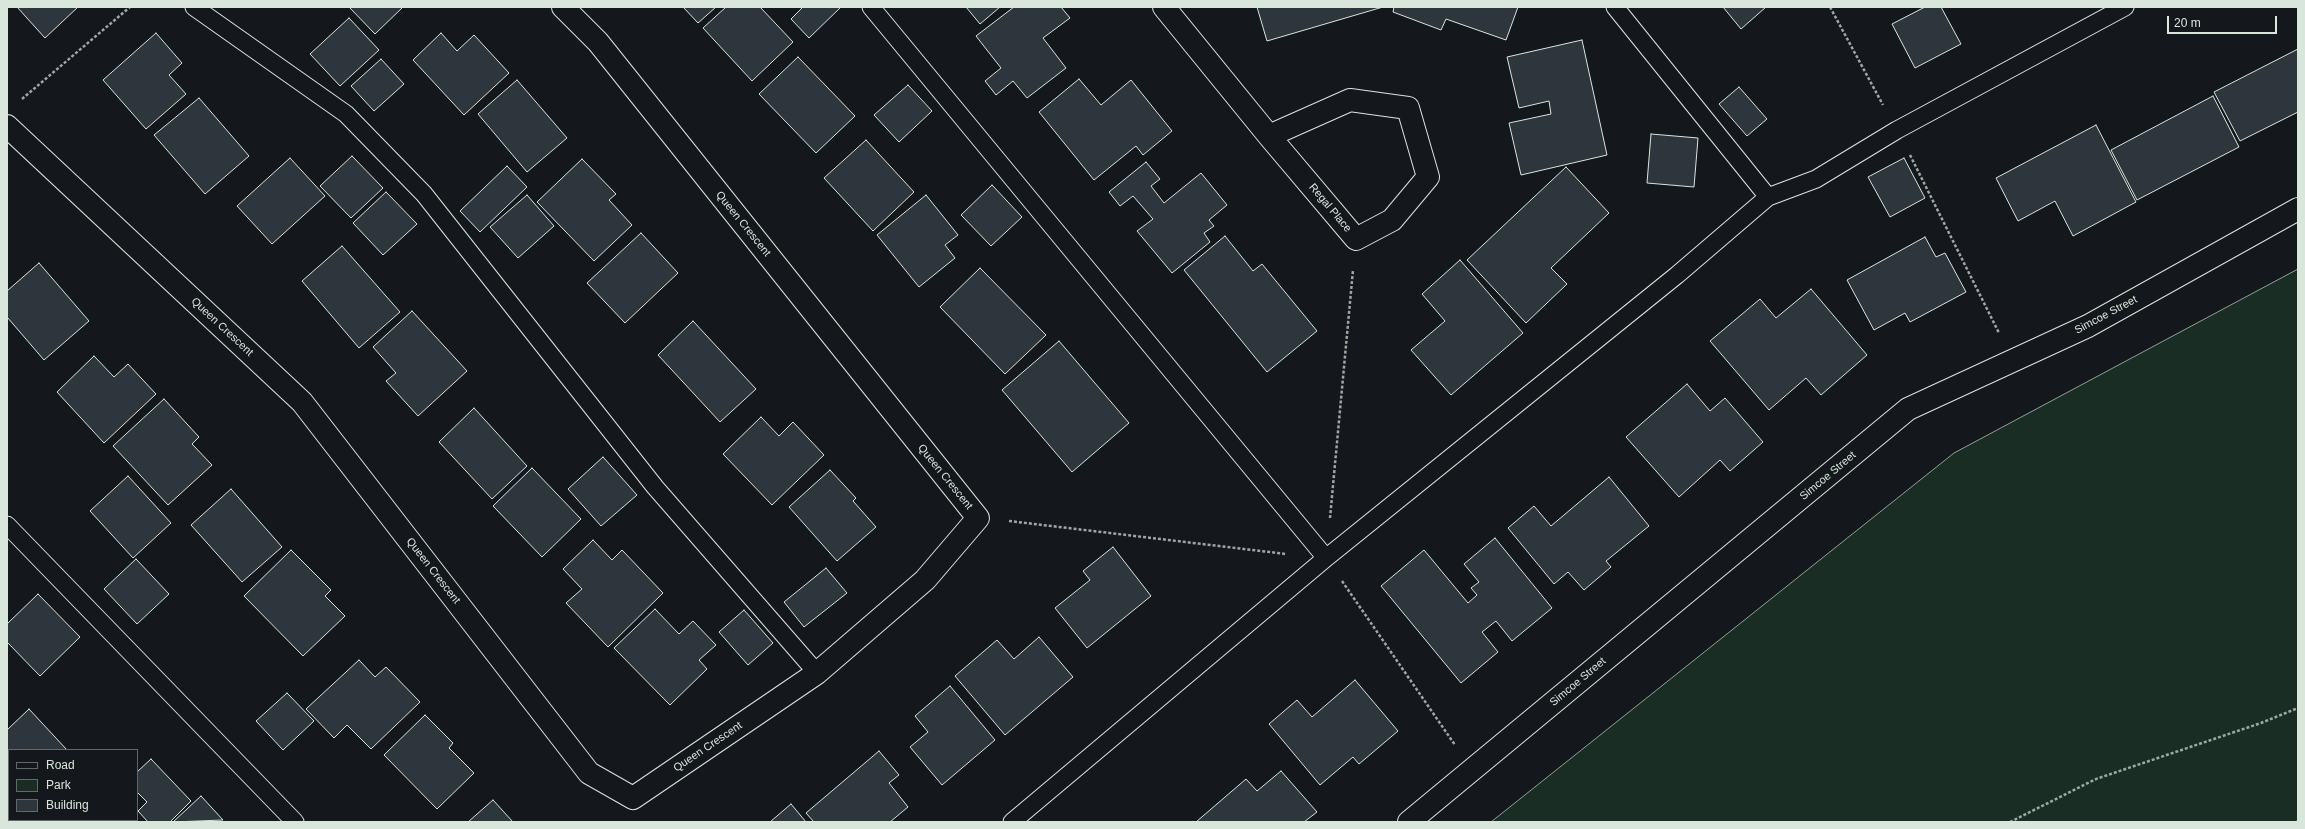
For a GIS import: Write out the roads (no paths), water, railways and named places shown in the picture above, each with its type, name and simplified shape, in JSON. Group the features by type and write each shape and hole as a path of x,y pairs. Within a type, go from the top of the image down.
{"street":[{"name":"Queen Crescent","path":"7,126 302,402 588,772 633,798 817,673 925,580 978,518 598,42 563,7"},
{"name":"Regal Place","path":"1164,7 1269,136 1356,239 1392,220 1428,177 1408,108 1350,100 1269,136"},
{"name":"Simcoe Street","path":"1409,822 1908,409 2088,326 2298,209"}],"lane":[{"path":"194,7 346,114 424,194 654,487 817,673"},
{"path":"871,7 1326,558"},
{"path":"1615,7 1768,197"},
{"path":"1012,822 1326,558 1677,275 1768,197 1816,179 1897,130 2125,7"},
{"path":"7,525 295,822"}]}
